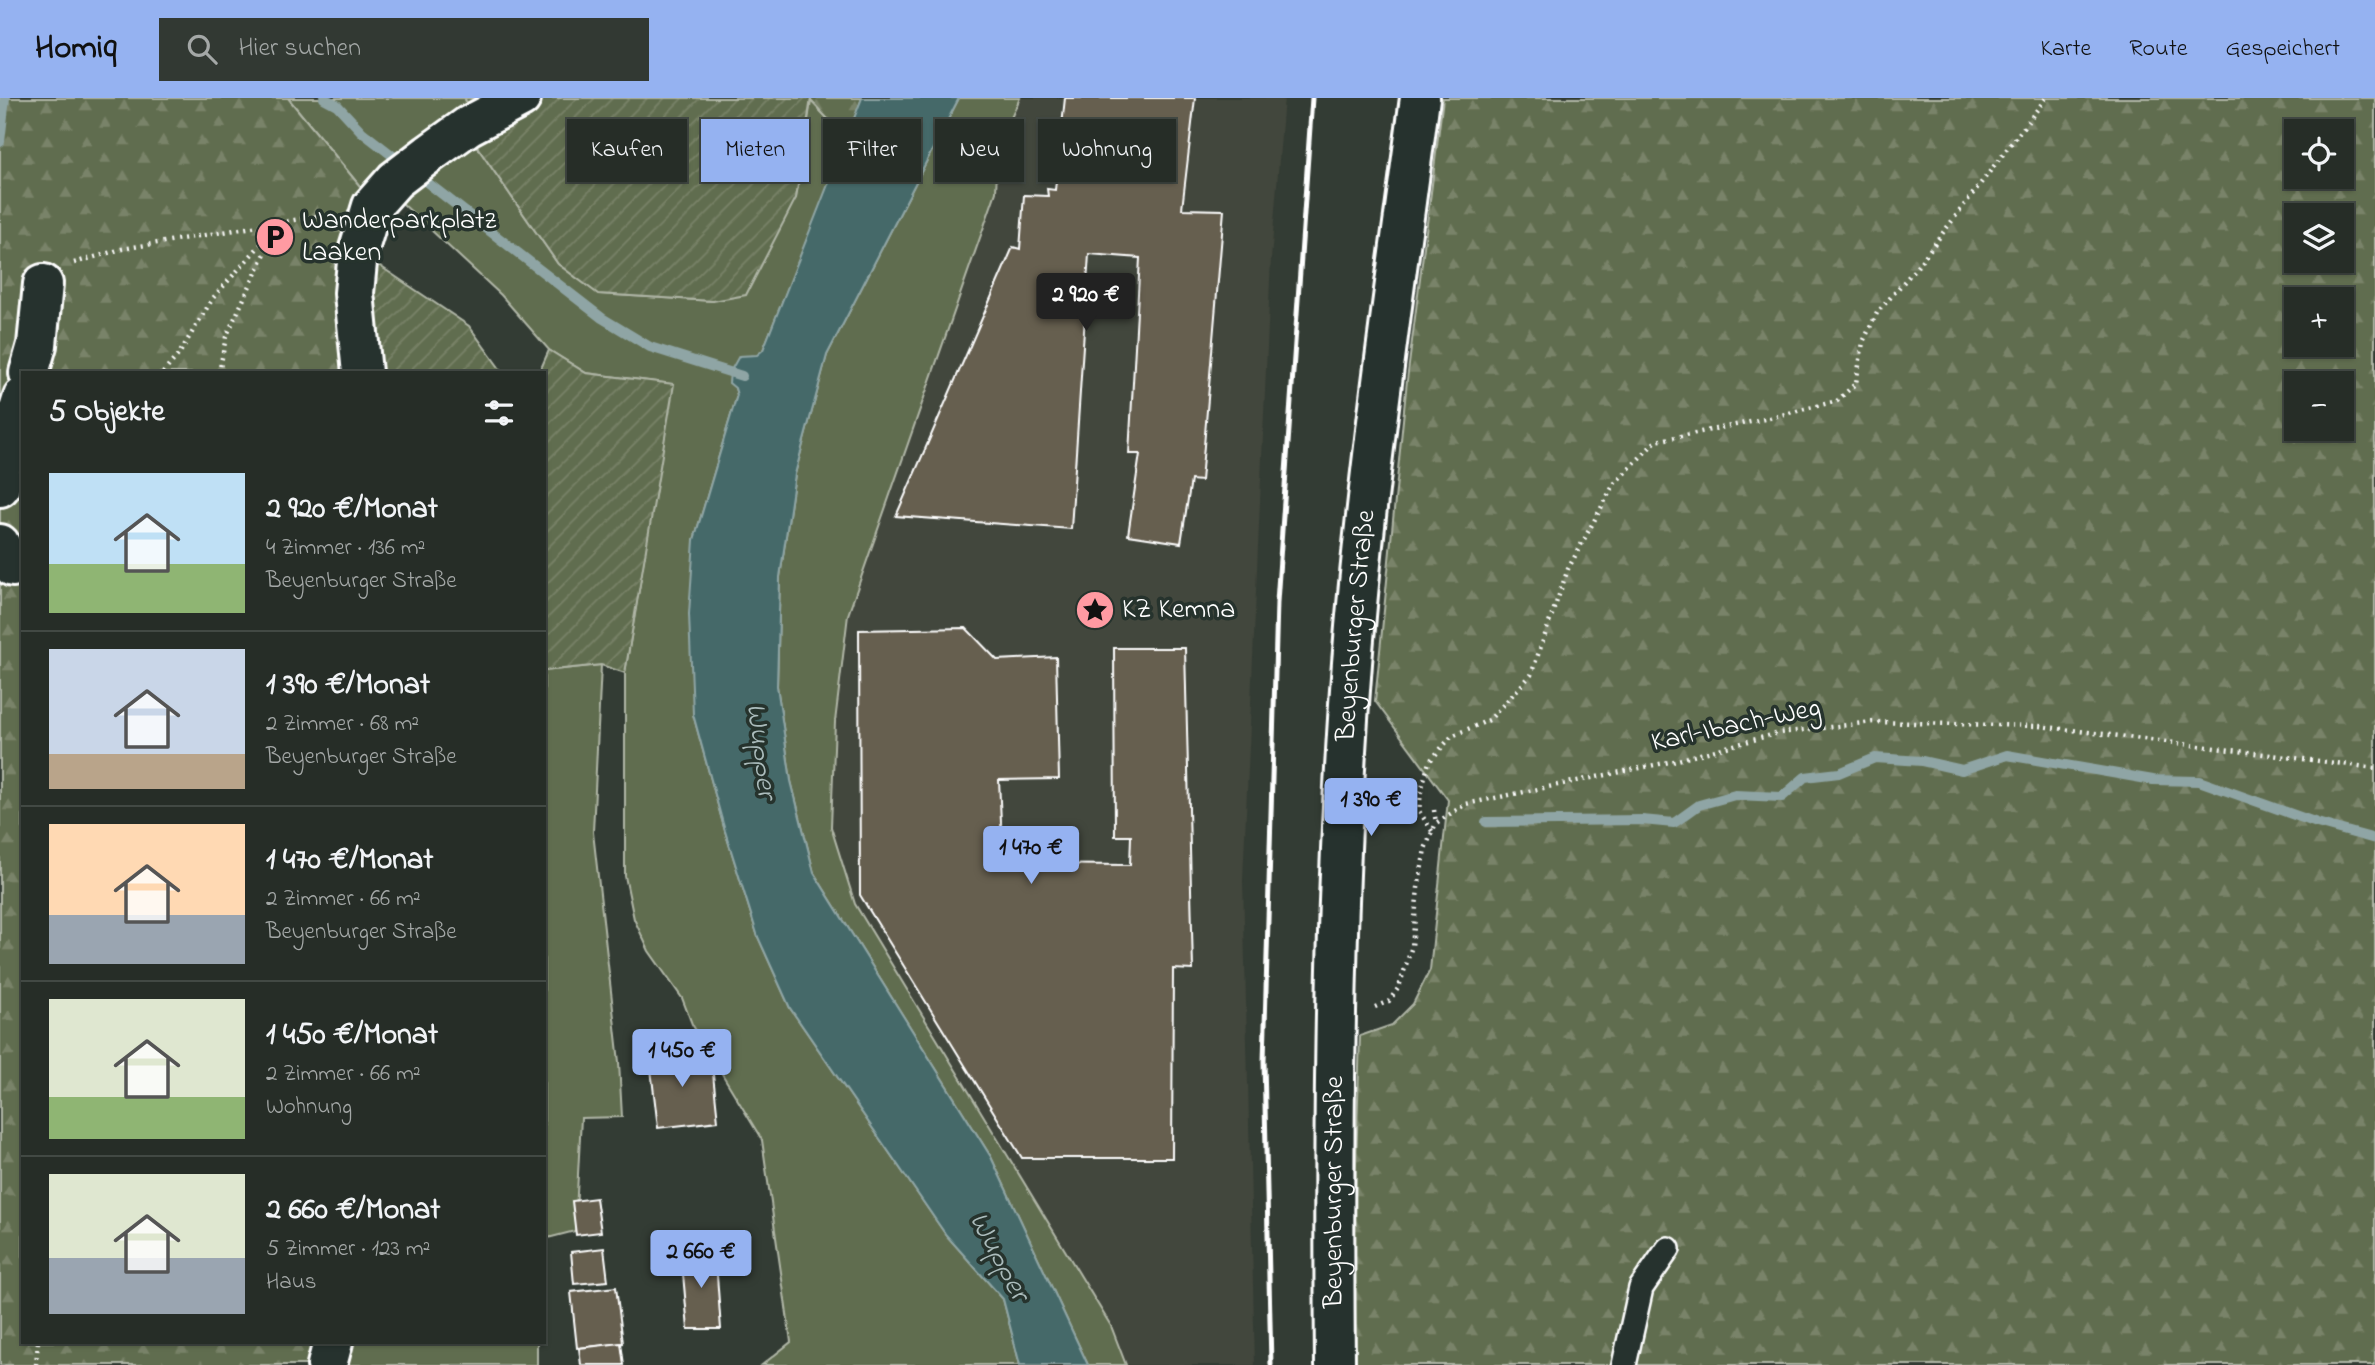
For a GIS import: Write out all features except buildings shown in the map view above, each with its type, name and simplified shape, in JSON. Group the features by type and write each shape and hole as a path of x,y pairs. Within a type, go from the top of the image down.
{"main road":[{"path":"362,371 354,293 358,251 383,193 429,154 468,126 521,98"},
{"name":"Beyenburger Straße","path":"1335,1365 1336,1008 1340,858 1357,603 1383,373 1420,98"},
{"path":"30,371 37,345 43,284"},
{"path":"0,488 1,468 21,403"},
{"path":"327,1365 332,1344"}],"lane":[{"path":"1624,1365 1642,1288 1668,1249"}],"path":[{"path":"1433,832 1419,811 1429,762 1452,736 1489,720 1531,674 1568,569 1614,484 1656,441 1837,401 1856,383 1863,342 1877,313 1916,268 2046,98"},
{"path":"43,284 69,264 122,249 278,224 383,193"},
{"path":"165,371 213,298 278,224"},
{"path":"219,371 226,337 278,224"},
{"name":"Karl-Ibach-Weg","path":"1436,822 1466,804 1674,761 1779,733 1873,722 2039,726 2375,768"},
{"path":"1336,1008 1372,1008 1388,1001 1399,987 1412,946 1425,849 1436,822 1434,810"},
{"path":"36,1365 38,1344"}],"shaded area":[{"path":"1019,98 1284,98 1271,259 1243,880 1255,1365 1126,1365 1111,1326 855,904 831,827 835,722 848,615 996,192 997,182 1024,182 1024,119 1009,119"}],"green space":[{"path":"0,98 288,98 368,196 364,371 21,371 21,1344 326,1344 321,1365 0,1365"},
{"path":"288,98 465,98 478,148 558,264 599,294 713,301 796,198 798,182 809,182 808,119 811,101 828,119 823,119 823,182 830,182 763,350 735,388 737,395 694,540 693,714 758,937 790,1008 946,1235 1003,1299 1020,1365 762,1365 791,1342 762,1140 692,1024 682,998 649,951 634,919 625,876 625,673 673,384 586,373 549,350 501,295 403,204 400,192 368,196"},
{"path":"465,98 811,98 808,119 701,119 701,182 798,182 796,198 746,295 713,301 598,294 558,264 478,148"},
{"path":"811,98 862,98 854,119 828,119"},
{"path":"959,98 1020,98 1011,119 948,119"},
{"path":"1443,98 2375,98 2375,1365 1355,1365 1355,1195 1360,1036 1392,1025 1413,1004 1430,970 1448,800 1375,701 1407,380"},
{"path":"935,145 935,182 996,182 996,192 848,615 835,722 831,827 855,904 1111,1326 1126,1365 1088,1365 991,1157 814,873 791,781 777,686 780,577 795,474 827,355 916,182 921,182 921,172"},
{"path":"362,254 469,326 502,371 364,371"},
{"path":"549,350 586,373 674,384 625,673 601,665 546,671 546,371 540,371"},
{"path":"601,665 593,832 619,1062 622,1117 581,1118 575,1231 546,1238 546,671"},
{"path":"326,1344 537,1344 537,1365 321,1365"}],"water":[{"path":"862,98 959,98 948,119 935,119 935,145 921,172 921,119 854,119"},
{"name":"Wupper","path":"829,182 916,182 827,355 795,474 780,577 777,686 791,781 814,873 991,1157 1088,1365 1020,1365 1003,1299 946,1235 790,1008 758,937 693,714 689,614 694,540 737,395 735,388 729,383 730,372 739,356 757,355 763,350"}],"waterway":[{"path":"0,142 5,98"},
{"path":"324,98 337,105 362,132 602,318 650,347 742,376"},
{"path":"1486,822 1642,820 1674,823 1699,805 1735,795 1782,797 1805,777 1839,773 1875,758 1922,761 1962,770 2007,755 2153,780 2199,781 2317,823 2375,839"}],"railway":[{"path":"1271,1365 1264,1061 1277,602 1312,98"}],"place":[{"name":"Wanderparkplatz Laaken","path":"275,237"},
{"name":"KZ Kemna","path":"1095,610"}]}
